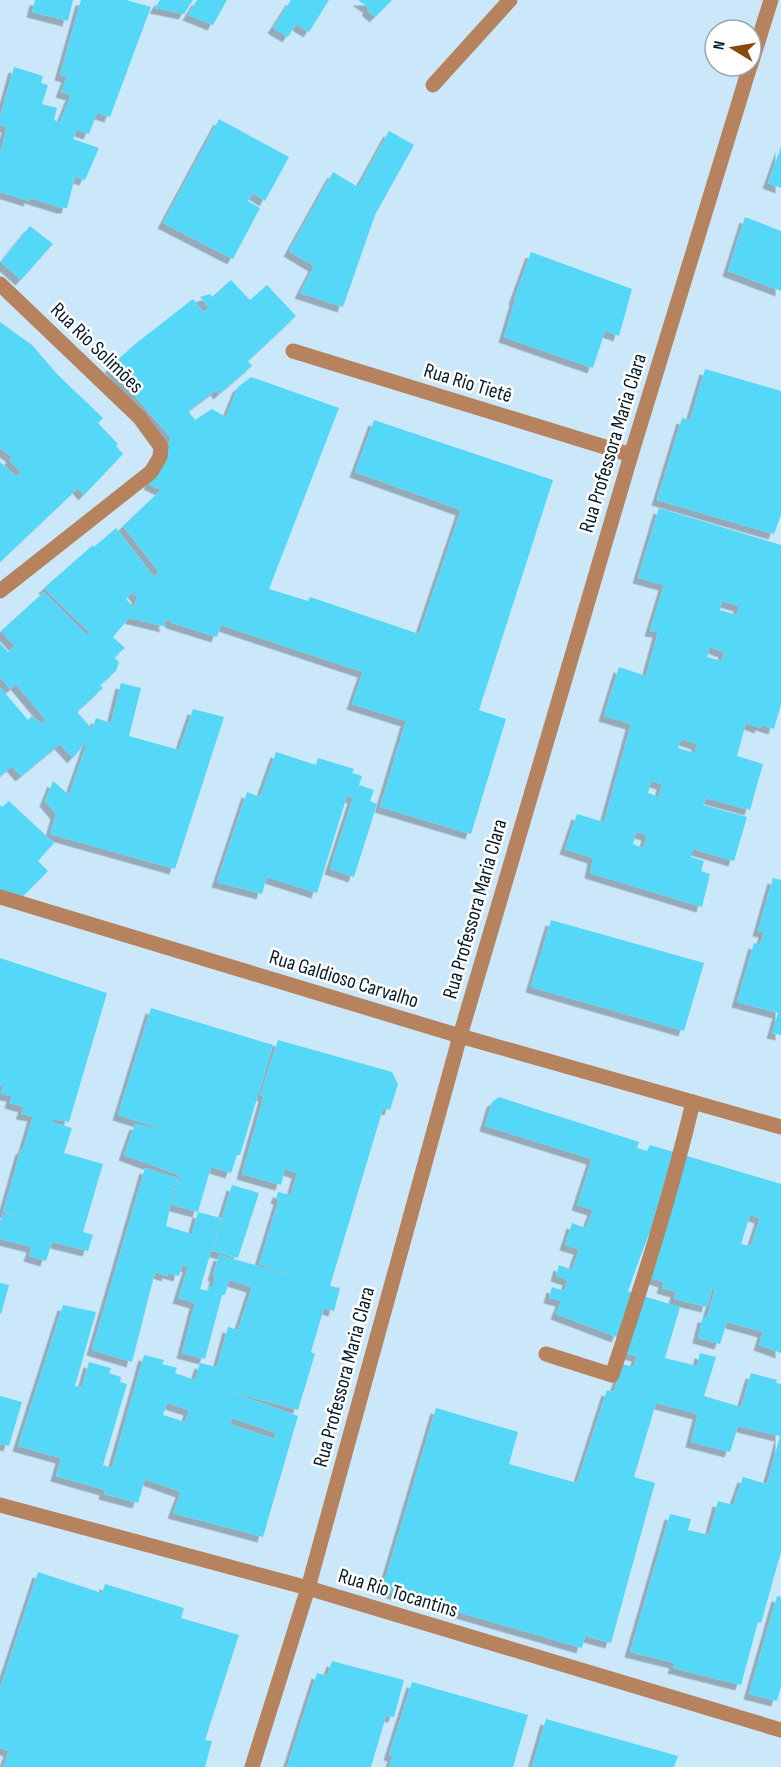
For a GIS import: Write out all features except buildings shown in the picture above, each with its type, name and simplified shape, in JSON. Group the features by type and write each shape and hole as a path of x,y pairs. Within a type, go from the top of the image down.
{"street":[{"path":"433,85 510,0"},
{"name":"Rua Professora Maria Clara","path":"763,26 771,0"},
{"name":"Rua Professora Maria Clara","path":"252,1767 308,1588 460,1036 631,455 747,78"},
{"name":"Rua Rio Solimões","path":"0,284 140,418 161,447 160,457 151,472 0,591"},
{"name":"Rua Rio Tietê","path":"293,351 631,455"},
{"name":"Rua Galdioso Carvalho","path":"0,897 460,1036 781,1127"},
{"path":"546,1354 612,1376 680,1159 693,1102"},
{"name":"Rua Rio Tocantins","path":"0,1505 308,1588 781,1730"}]}
